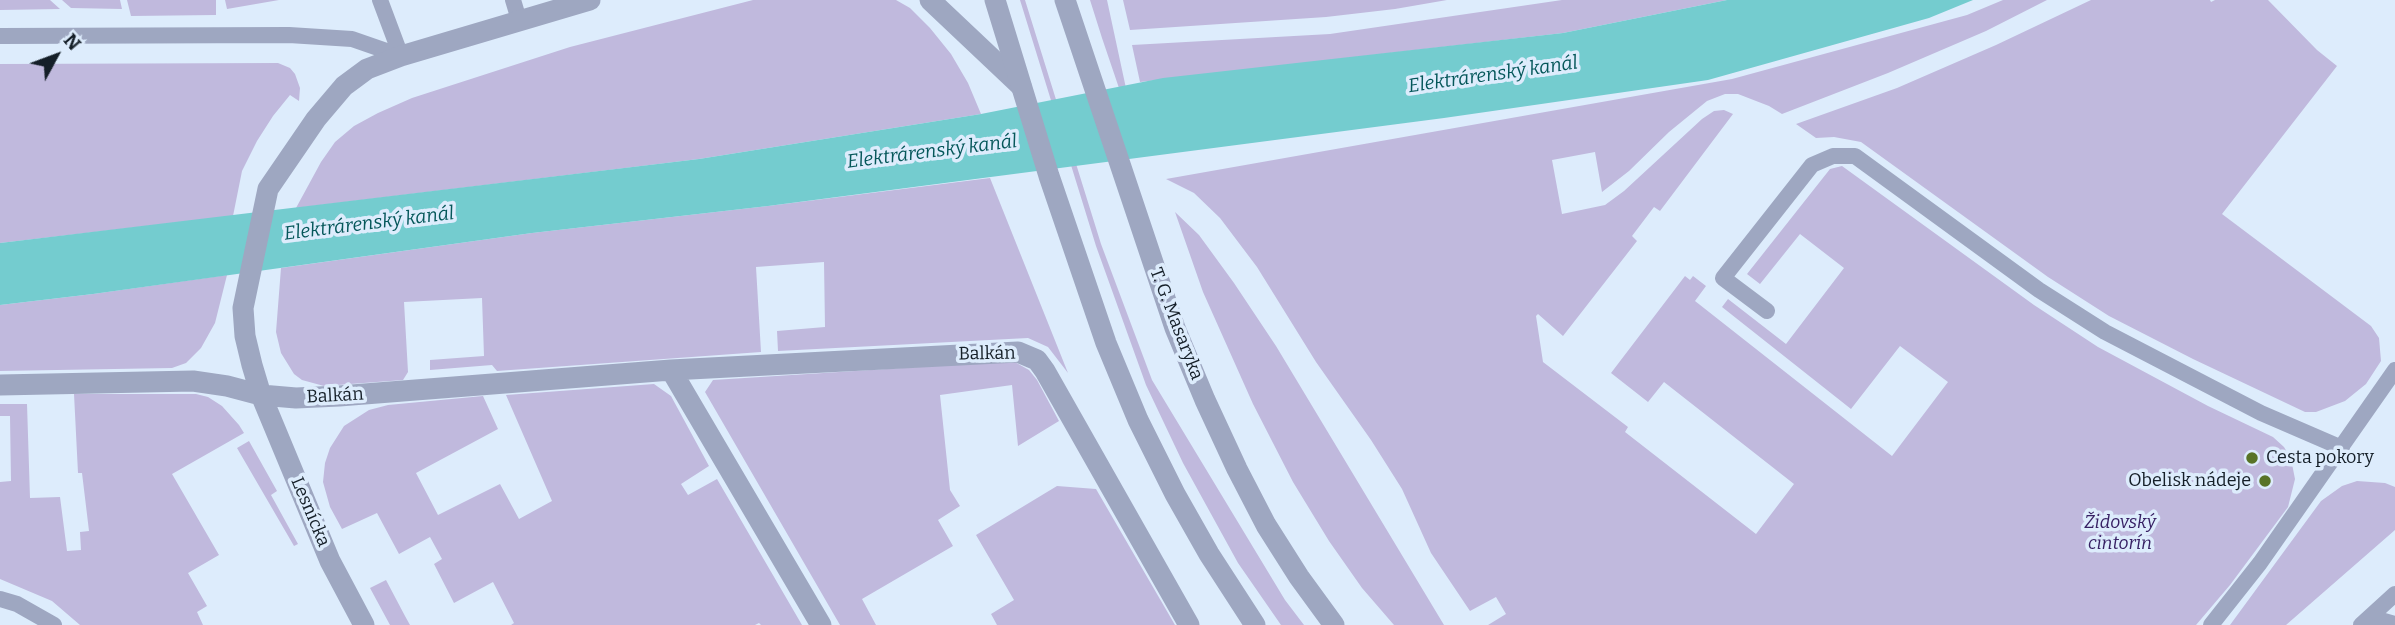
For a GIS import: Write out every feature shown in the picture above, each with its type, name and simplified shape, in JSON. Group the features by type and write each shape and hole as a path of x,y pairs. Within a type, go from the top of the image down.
{"street":[{"path":"401,57 516,10 590,0"},
{"path":"930,0 1021,86"},
{"path":"995,0 1049,176 1106,343 1138,420 1209,554 1255,625"},
{"name":"T. G. Masaryka","path":"1065,0 1175,328 1237,469 1266,525 1334,625"},
{"name":"Lesnícka","path":"365,625 330,561 261,396 245,336 243,308 268,189 316,119 344,86 367,69 401,57"},
{"name":"Balkán","path":"0,385 193,381 227,386 261,396 296,398 671,370 1018,352 1037,360 1050,379 1189,625"},
{"path":"671,370 821,625"}],"lane":[{"path":"380,0 401,57"},
{"path":"0,36 289,35 352,39 401,57"},
{"path":"1767,312 1723,278 1812,165 1833,156 1855,156 2039,290 2105,332 2261,413 2342,448"},
{"path":"2211,625 2260,563 2395,370"},
{"path":"2366,621 2395,594"},
{"path":"0,599 17,604 54,625"},
{"path":"2366,621 2395,624"}],"green space":[{"path":"0,0 50,0 60,9 0,10"},
{"path":"62,0 120,0 122,9 71,8"},
{"path":"127,0 216,0 216,15 131,16"},
{"path":"225,0 279,0 227,9"},
{"path":"753,0 896,0 910,8 951,54 968,83 981,114 699,159 296,208 335,142 354,126 378,113 412,98 570,47"},
{"path":"1020,0 1025,0 1101,244 1152,380 1285,600 1304,625 1281,625 1238,563 1183,463 1146,385 1096,246"},
{"path":"1090,0 1107,0 1138,144 1102,38"},
{"path":"1123,0 1447,0 1326,17 1130,30"},
{"path":"1562,0 1727,0 1563,33 1140,82 1132,45 1330,34"},
{"name":"Židovský cintorín","path":"2003,0 2047,0 1986,31 1782,114 1738,94 1725,94 1707,101 1602,192 1595,152 1552,160 1562,214 1605,205 1624,191 1702,119 1714,111 1724,110 1733,114 1660,211 1654,207 1632,236 1637,241 1563,336 1538,314 1536,316 1543,362 1628,427 1625,432 1756,534 1794,484 1664,382 1648,402 1611,373 1685,276 1690,280 1693,276 1706,286 1695,301 1892,456 1948,382 1900,346 1851,409 1722,307 1728,299 1786,344 1844,268 1800,234 1760,284 1747,274 1830,169 1842,166 2034,305 2098,347 2208,406 2273,437 2284,447 2291,459 2295,479 2288,507 2230,585 2196,625 1488,625 1506,614 1496,597 1470,611 1431,553 1402,489 1316,362 1257,267 1220,218 1194,193 1166,179 1732,79 1967,15"},
{"path":"2091,0 2268,0 2317,50 2337,66 2222,214 2371,326 2379,338 2381,361 2366,384 2345,401 2316,412 2305,412 2193,359 2109,316 2048,277 1861,142 1834,137 1816,138 1796,124 1897,88"},
{"path":"278,63 290,68 295,74 300,88 299,101 290,95 257,141 242,171 233,216 0,243 0,64"},
{"path":"990,178 1068,373 1048,347 1028,338 778,351 777,331 825,327 824,262 756,267 761,352 497,371 492,365 430,370 430,360 484,356 482,298 404,302 408,372 403,380 324,386 302,380 294,374 281,353 276,332 281,268 532,233"},
{"path":"1175,212 1199,235 1276,346 1444,625 1394,625 1362,588 1329,541 1293,482 1253,404 1203,292"},
{"path":"227,275 215,323 201,348 186,363 172,368 0,371 0,305"},
{"path":"1013,361 1029,370 1037,380 1059,421 1018,446 1012,385 940,395 950,490 960,506 938,520 953,546 862,599 876,625 840,625 705,392 713,380"},
{"path":"654,384 671,396 709,466 681,484 688,495 717,479 802,625 511,625 514,623 493,582 454,603 434,564 442,559 430,537 399,554 377,513 342,529 330,507 323,482 325,463 330,448 344,426 369,410 388,405 483,396 498,429 416,473 438,515 500,484 519,519 552,501 506,395"},
{"path":"74,394 196,394 208,397 222,406 244,433 172,474 219,555 188,573 207,606 197,612 203,625 80,625 52,601 0,579 0,482 11,481 10,416 0,416 0,404 27,404 30,498 60,497 67,551 81,550 80,532 89,531 82,473 78,473"},
{"path":"249,441 277,491 271,495 298,544 294,546 237,448"},
{"path":"2357,481 2385,483 2395,487 2395,530 2286,625 2230,625 2321,501 2342,486"},
{"path":"1057,486 1096,489 1175,625 997,625 991,614 1014,600 976,535"},
{"path":"386,580 410,625 390,625 370,588"}],"water":[{"name":"Elektrárenský kanál","path":"1727,0 1973,0 1929,18 1708,80 1444,118 768,206 532,233 0,305 0,243 699,159 981,114 1163,78 1563,33"}],"place":[{"name":"Cesta pokory","path":"2252,458"},
{"name":"Obelisk nádeje","path":"2265,481"}]}
